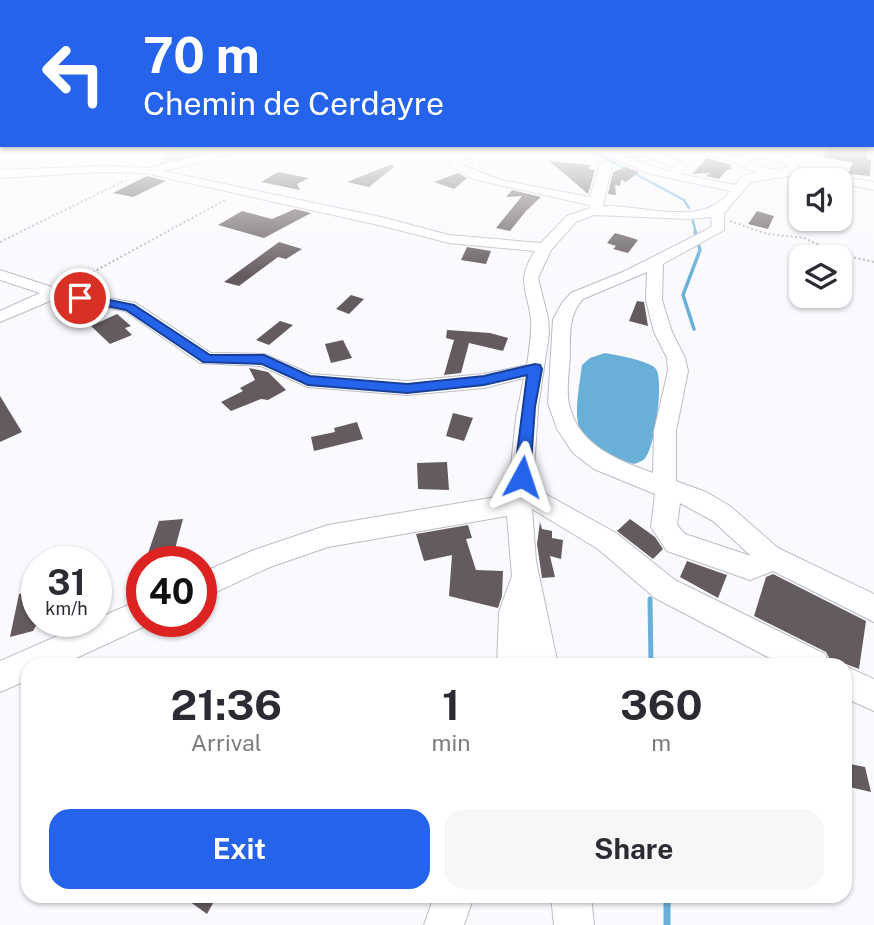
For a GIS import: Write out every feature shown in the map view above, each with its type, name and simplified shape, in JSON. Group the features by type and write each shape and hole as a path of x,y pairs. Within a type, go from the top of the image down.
{"street":[{"path":"227,190 385,222 449,239 545,247"},
{"path":"529,190 596,206 695,214 717,212 729,203 736,190"},
{"path":"596,206 600,190"},
{"path":"542,658 525,577 520,501 528,407 541,325 531,285 531,273 545,247 570,219 596,206"},
{"path":"717,212 719,227 631,274 590,289 569,303 562,320 558,403 565,424 581,447 602,463 697,497 714,506 769,556 874,608"},
{"path":"655,261 654,300 663,332 677,358 678,370 665,431 664,487 669,497 664,527 676,544 750,568 762,564 769,556"},
{"path":"0,275 55,293 130,307 207,359 264,360 308,380 407,388 484,381 535,369"},
{"path":"0,317 55,293"},
{"path":"217,579 263,558 328,536 511,505 528,495 607,541 665,589 800,658"},
{"path":"512,658 513,612 525,577"},
{"path":"42,658 126,620"},
{"path":"0,677 21,668"},
{"path":"852,684 874,695"},
{"path":"444,925 452,903"},
{"path":"572,903 574,925"}],"path":[{"path":"0,242 104,190"},
{"path":"55,293 239,193"},
{"path":"717,212 731,222 767,234 804,238 839,254 874,262"}],"water":[{"path":"605,353 647,363 656,369 658,376 658,412 653,438 646,457 634,464 596,449 580,430 577,402 582,365 590,358"}],"building":[{"path":"119,190 147,190 133,197 113,193"},
{"path":"513,190 541,197 510,231 496,228 522,196 506,197"},
{"path":"609,190 616,190 616,195 608,194"},
{"path":"295,209 311,213 264,238 218,225 242,211 272,219"},
{"path":"757,211 774,216 768,229 748,224"},
{"path":"615,233 638,240 628,253 613,249 616,246 607,243"},
{"path":"279,242 302,249 286,259 278,257 239,286 224,282"},
{"path":"467,247 491,251 486,264 461,260"},
{"path":"351,295 364,299 349,314 336,309"},
{"path":"637,301 644,302 648,326 629,321"},
{"path":"117,314 131,326 125,328 132,335 110,344 91,326"},
{"path":"280,321 293,325 269,345 256,340"},
{"path":"447,330 490,333 508,338 503,351 469,343 461,373 444,375 454,340 446,338"},
{"path":"343,340 352,358 331,363 325,344"},
{"path":"249,368 268,372 286,390 268,400 261,399 231,411 221,402 243,391 240,388 255,380"},
{"path":"0,396 22,432 0,442"},
{"path":"453,413 473,418 464,441 446,436"},
{"path":"357,422 363,439 314,451 311,437 335,432 334,428"},
{"path":"447,462 449,490 418,489 417,463"},
{"path":"183,519 176,546 150,546 159,521"},
{"path":"630,519 655,537 663,549 653,559 617,531"},
{"path":"540,522 542,529 552,531 552,538 563,540 561,559 550,556 555,577 542,578 537,544"},
{"path":"468,525 472,538 466,539 476,570 503,571 502,596 498,608 449,596 452,555 424,561 416,534"},
{"path":"687,561 727,575 718,598 680,577"},
{"path":"773,574 866,621 859,669 852,666 852,658 829,658 826,652 754,616 766,577"},
{"path":"19,594 21,634 10,637"},
{"path":"852,764 865,767 871,792 852,788"},
{"path":"192,903 213,903 207,914"}],"waterway":[{"path":"666,190 684,200 689,208"},
{"path":"691,214 696,233"},
{"path":"694,329 683,295 700,250 695,232"},
{"path":"650,599 651,658"},
{"path":"667,903 667,925"}],"route":[{"path":"80,298 130,307 207,359 264,360 308,380 407,388 484,381 535,369 528,407 522,477"}]}
